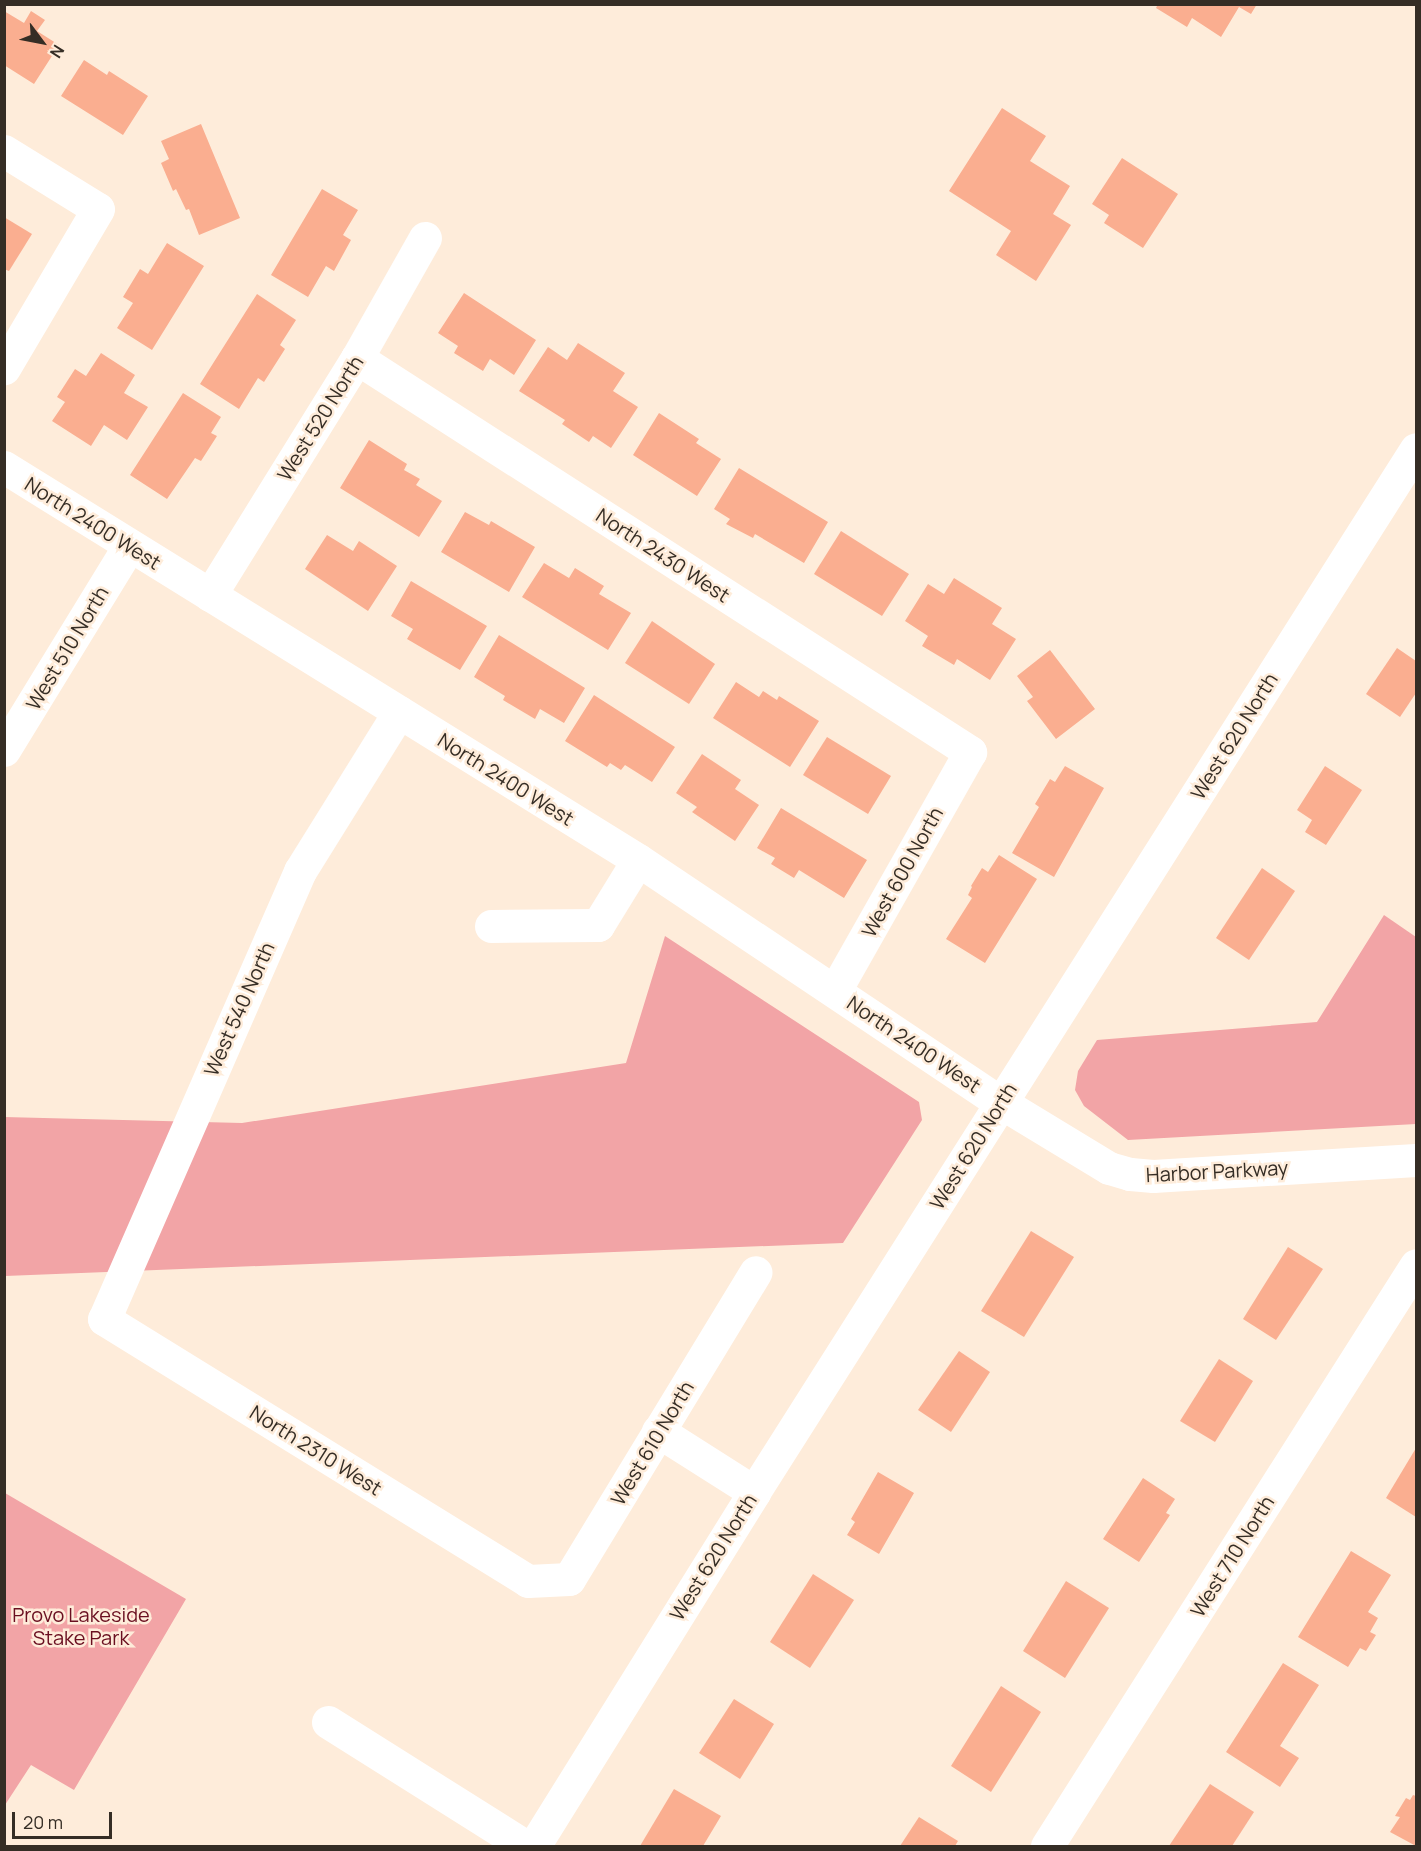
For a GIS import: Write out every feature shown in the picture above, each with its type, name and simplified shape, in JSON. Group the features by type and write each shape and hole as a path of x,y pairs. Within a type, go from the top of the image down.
{"street":[{"path":"4,151 98,208 4,368"},
{"name":"West 520 North","path":"210,595 357,358 424,238"},
{"name":"North 2430 West","path":"357,358 970,752"},
{"name":"West 620 North","path":"534,1846 1000,1102 1416,449"},
{"name":"North 2400 West","path":"4,467 638,860 1000,1102"},
{"name":"West 510 North","path":"4,750 129,546"},
{"name":"West 540 North","path":"104,1319 300,871 399,712"},
{"name":"West 600 North","path":"835,991 970,752"},
{"path":"491,927 598,925 638,860"},
{"name":"Harbor Parkway","path":"1000,1102 1109,1168 1131,1174 1153,1176 1416,1160"},
{"name":"West 710 North","path":"1047,1846 1416,1265"},
{"name":"West 610 North","path":"528,1581 569,1580 756,1272"},
{"name":"North 2310 West","path":"104,1319 528,1581"},
{"path":"658,1431 754,1492"},
{"path":"328,1722 525,1846"}],"green space":[{"path":"1384,915 1416,937 1416,1124 1128,1140 1084,1106 1075,1090 1078,1071 1097,1040 1317,1022"},
{"path":"665,936 919,1102 922,1120 843,1243 5,1276 4,1117 242,1123 626,1063"},
{"name":"Provo Lakeside Stake Park","path":"5,1493 186,1599 74,1790 31,1765 5,1805"}],"building":[{"path":"1158,4 1257,4 1251,14 1239,7 1221,37 1192,18 1187,27 1156,8"},
{"path":"4,11 24,23 31,11 45,20 37,31 59,45 34,84 4,65"},
{"path":"84,60 107,75 109,71 148,96 123,135 61,96"},
{"path":"1002,108 1046,136 1030,161 1070,186 1053,214 1071,225 1036,281 996,255 1011,231 949,191"},
{"path":"201,124 240,218 199,235 189,209 186,210 176,189 173,191 161,163 169,159 161,141"},
{"path":"1122,158 1178,194 1143,248 1104,223 1109,215 1092,204"},
{"path":"322,189 358,210 343,235 351,240 334,271 326,266 308,297 271,275"},
{"path":"4,217 32,234 9,271 4,269"},
{"path":"167,243 204,266 152,350 117,328 133,303 123,297 140,269 148,274"},
{"path":"464,293 536,340 514,375 490,359 483,371 454,353 458,346 438,333"},
{"path":"257,294 296,320 280,345 285,349 264,382 258,378 239,409 200,384"},
{"path":"578,343 625,373 613,391 638,407 611,448 593,436 589,442 562,424 565,420 519,391 548,347 567,360"},
{"path":"101,353 135,375 124,393 148,407 127,440 104,425 91,446 52,421 65,402 57,397 75,369 86,376"},
{"path":"183,393 221,417 211,433 217,436 201,461 195,458 167,499 130,475"},
{"path":"659,413 699,439 696,443 721,459 697,496 633,455"},
{"path":"369,440 407,464 404,470 420,479 416,485 442,501 419,537 340,488"},
{"path":"739,468 828,522 804,563 755,534 753,538 726,524 730,519 714,509"},
{"path":"465,512 489,525 491,521 535,547 509,592 441,552"},
{"path":"841,531 909,574 882,616 814,574"},
{"path":"327,535 353,551 359,541 397,566 368,611 305,569"},
{"path":"544,563 569,578 575,568 604,586 599,594 631,613 608,650 522,597"},
{"path":"954,578 1002,608 992,624 1016,639 990,680 957,659 954,665 922,646 928,636 905,621 928,584 944,594"},
{"path":"411,581 487,626 460,670 407,639 413,629 391,616"},
{"path":"652,621 715,664 689,704 625,663"},
{"path":"499,635 585,688 564,723 540,709 535,719 503,700 505,696 474,677"},
{"path":"1397,648 1416,661 1416,693 1400,717 1366,694"},
{"path":"1050,650 1095,709 1056,739 1027,701 1033,697 1017,676"},
{"path":"736,682 759,697 763,691 777,700 779,696 819,721 790,767 713,718"},
{"path":"594,695 675,747 652,782 625,765 621,770 610,763 607,767 565,741"},
{"path":"827,737 891,776 868,814 803,775"},
{"path":"702,754 741,780 735,789 759,805 735,841 692,812 697,807 676,793"},
{"path":"1065,766 1104,788 1054,877 1012,853 1039,807 1035,804 1050,779 1055,782"},
{"path":"1325,766 1362,790 1326,845 1305,832 1312,820 1297,810"},
{"path":"781,808 867,860 844,898 799,870 794,878 771,864 775,858 757,848"},
{"path":"999,855 1037,879 985,963 946,939 972,898 968,895 971,886 982,868 988,872"},
{"path":"1262,868 1295,891 1249,960 1216,938"},
{"path":"1031,1231 1074,1257 1024,1337 981,1311"},
{"path":"1288,1247 1323,1269 1276,1340 1243,1319"},
{"path":"959,1351 990,1372 951,1432 918,1410"},
{"path":"1219,1359 1253,1381 1215,1442 1180,1421"},
{"path":"1416,1448 1416,1517 1386,1498"},
{"path":"878,1472 914,1493 879,1554 847,1535 855,1522 851,1519"},
{"path":"1143,1478 1175,1499 1166,1513 1170,1515 1139,1562 1103,1539"},
{"path":"1351,1551 1391,1575 1368,1612 1378,1618 1370,1632 1376,1635 1366,1651 1360,1648 1348,1667 1298,1637"},
{"path":"813,1574 854,1600 810,1668 770,1642"},
{"path":"1066,1581 1109,1608 1065,1678 1023,1651"},
{"path":"1283,1663 1319,1685 1280,1746 1299,1758 1280,1787 1226,1752"},
{"path":"1001,1686 1041,1712 991,1792 951,1766"},
{"path":"734,1699 774,1724 740,1779 699,1753"},
{"path":"1210,1784 1254,1812 1232,1846 1169,1846"},
{"path":"674,1789 721,1816 703,1846 640,1846"},
{"path":"1413,1795 1416,1796 1416,1846 1390,1832 1400,1817 1395,1816 1406,1798 1410,1800"},
{"path":"919,1817 958,1841 955,1846 900,1846"}]}
